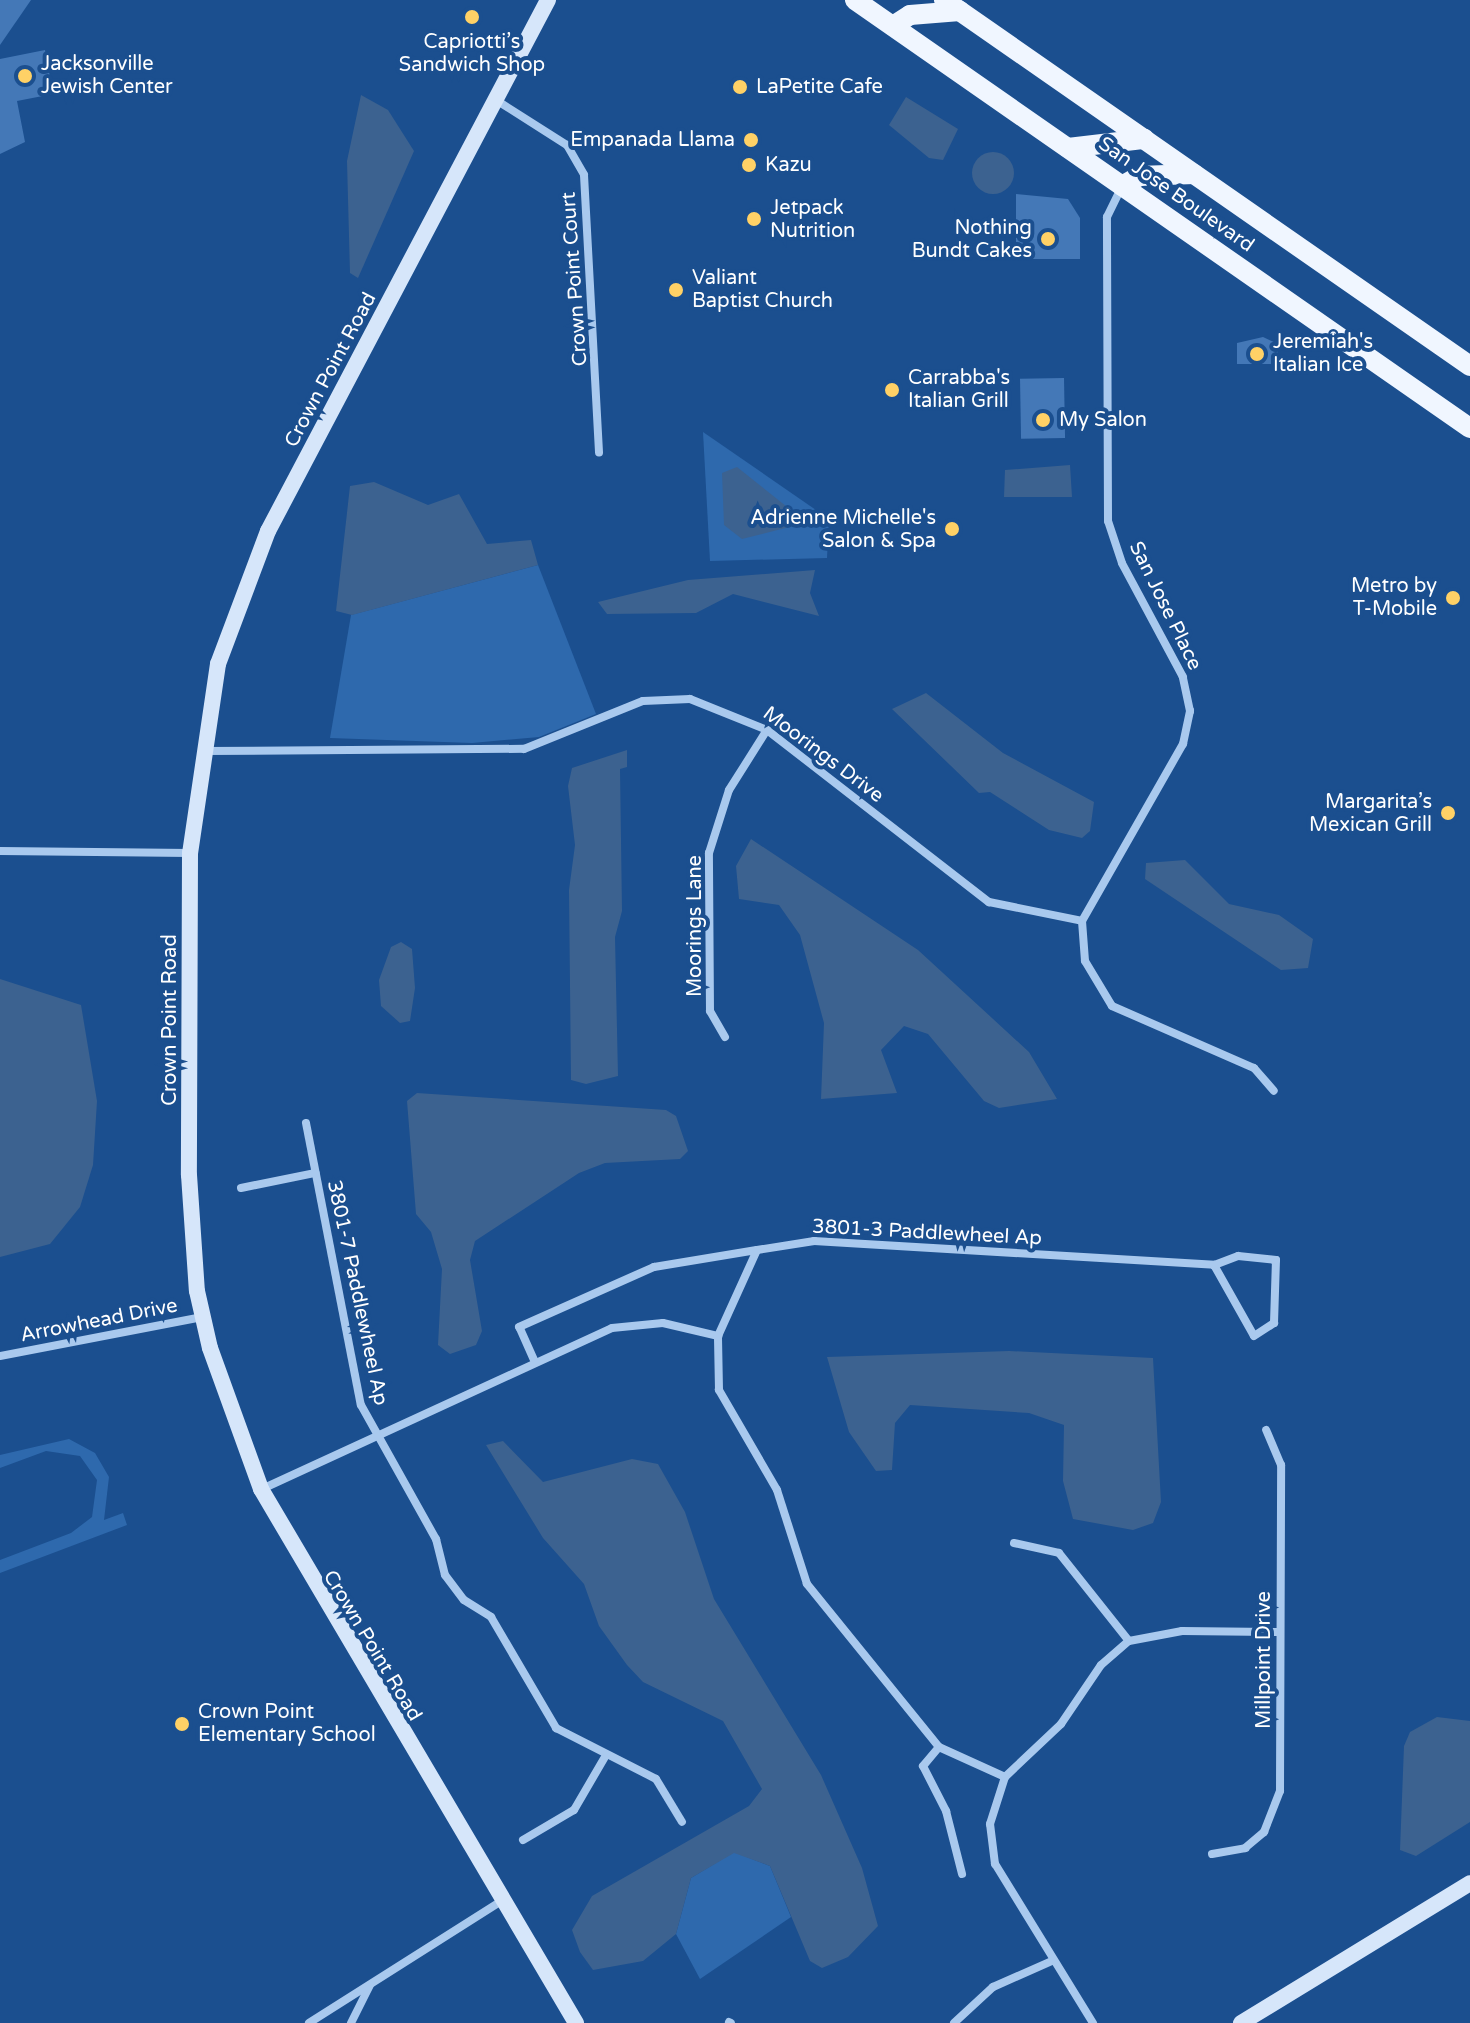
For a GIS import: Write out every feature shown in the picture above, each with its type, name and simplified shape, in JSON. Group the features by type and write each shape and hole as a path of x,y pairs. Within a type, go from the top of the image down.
{"main road":[{"name":"San Jose Boulevard","path":"855,0 1470,428"},
{"name":"San Jose Boulevard","path":"952,6 1470,366"},
{"path":"893,26 910,15 952,6"},
{"path":"1068,148 1144,139"},
{"path":"1122,186 1139,176 1194,174"}],"street":[{"name":"Crown Point Road","path":"548,0 268,531 218,664 200,751 190,853 189,1175 203,1317 231,1422 261,1489 576,2023"},
{"name":"Crown Point Court","path":"495,99 567,145 584,175 599,453"},
{"name":"San Jose Place","path":"1082,921 1183,744 1190,711 1183,677 1122,563 1108,521 1107,217 1122,186"},
{"name":"Moorings Drive","path":"200,751 524,749 665,698 714,704 767,730 989,902 1082,921"},
{"name":"Moorings Lane","path":"725,1037 710,1011 709,853 729,790 767,730"},
{"path":"0,851 190,853"},
{"path":"1082,921 1085,961 1112,1006 1254,1068 1274,1091"},
{"name":"3801-7 Paddlewheel Ap","path":"306,1123 361,1405 436,1539 445,1575 464,1600 491,1617 556,1728 656,1779 682,1822"},
{"path":"241,1188 315,1173"},
{"name":"3801-3 Paddlewheel Ap","path":"534,1360 519,1327 654,1267 814,1241 1214,1265 1238,1256 1276,1260 1274,1323 1254,1336 1214,1265"},
{"path":"757,1250 718,1336 719,1390 777,1490 807,1584 939,1747 1005,1777"},
{"name":"Arrowhead Drive","path":"0,1356 203,1317"},
{"path":"261,1489 534,1360 640,1323 718,1336"},
{"name":"Millpoint Drive","path":"1212,1854 1245,1848 1276,1811 1281,1465 1266,1430"},
{"path":"1014,1543 1059,1553 1129,1641"},
{"path":"1093,2023 995,1864 990,1824 1005,1777 1061,1724 1101,1665 1129,1641 1182,1631 1280,1632"},
{"path":"939,1747 923,1766 946,1811 962,1874"},
{"path":"523,1840 574,1810 606,1755"},
{"path":"1241,2023 1470,1883"},
{"path":"309,2023 503,1900"},
{"path":"954,2023 993,1987 1052,1961"},
{"path":"351,2023 370,1984"}],"shaded area":[{"path":"361,95 388,110 414,151 358,278 350,273 347,161"},
{"path":"906,97 958,129 943,160 929,158 889,125"},
{"path":"993,152 1008,158 1014,173 1008,188 993,194 978,188 972,173 978,158"},
{"path":"703,432 829,519 827,558 710,561"},
{"path":"1070,465 1072,497 1004,497 1005,470"},
{"path":"737,467 796,514 797,525 742,539 724,525 722,473"},
{"path":"374,482 428,505 459,494 487,544 531,540 538,565 352,615 336,611 350,486"},
{"path":"538,565 596,714 539,737 472,743 330,738 351,615"},
{"path":"815,570 810,593 819,616 733,594 696,613 607,614 598,602 688,580"},
{"path":"926,693 1003,753 1094,802 1090,831 1082,838 1049,830 990,792 979,793 892,709"},
{"path":"627,750 627,767 620,769 622,911 615,937 618,1076 586,1084 571,1080 569,890 575,845 568,786 572,768"},
{"path":"751,839 918,950 1029,1052 1057,1099 999,1108 984,1101 928,1034 904,1026 881,1050 897,1093 821,1099 824,1023 800,935 779,905 739,899 736,866"},
{"path":"1185,860 1229,904 1279,915 1313,939 1308,968 1281,970 1145,879 1146,863"},
{"path":"401,942 412,949 415,988 410,1021 400,1023 381,1006 379,980 391,947"},
{"path":"0,979 81,1005 97,1101 93,1165 80,1207 50,1244 0,1257"},
{"path":"417,1093 666,1110 676,1116 688,1151 680,1159 605,1163 579,1173 475,1241 470,1260 482,1331 476,1345 450,1354 438,1345 442,1269 431,1232 416,1214 407,1101"},
{"path":"1009,1351 1153,1358 1161,1502 1153,1523 1133,1530 1073,1519 1063,1481 1064,1425 1029,1413 910,1405 895,1423 892,1470 876,1471 849,1432 827,1357"},
{"path":"69,1439 95,1453 109,1477 104,1520 123,1513 127,1525 0,1573 0,1560 71,1533 92,1517 97,1480 80,1456 46,1451 0,1468 0,1455"},
{"path":"503,1441 543,1482 632,1459 658,1464 685,1512 714,1599 821,1775 862,1868 878,1926 848,1957 822,1968 810,1961 770,1866 734,1853 691,1878 676,1934 643,1961 593,1970 580,1952 572,1930 592,1896 749,1806 762,1789 723,1721 643,1682 627,1665 599,1626 584,1584 543,1538 486,1445"},
{"path":"1437,1717 1470,1721 1470,1822 1416,1856 1400,1850 1404,1746 1410,1732"},
{"path":"734,1852 770,1866 791,1917 700,1979 676,1934 691,1878"}],"building":[{"path":"0,0 31,0 0,45"},
{"name":"Jacksonville Jewish Center","path":"45,50 53,94 17,101 25,142 0,154 0,59"},
{"name":"Nothing Bundt Cakes","path":"1016,194 1068,199 1080,218 1080,259 1016,259"},
{"name":"Jeremiah's Italian Ice","path":"1263,337 1278,344 1277,364 1237,364 1237,343"},
{"name":"My Salon","path":"1064,378 1065,438 1021,439 1020,379"}],"place":[{"name":"Capriotti’s Sandwich Shop","path":"472,17"},
{"name":"Jacksonville Jewish Center","path":"25,76"},
{"name":"LaPetite Cafe","path":"740,87"},
{"name":"Empanada Llama","path":"751,140"},
{"name":"Kazu","path":"749,165"},
{"name":"Jetpack Nutrition","path":"754,219"},
{"name":"Nothing Bundt Cakes","path":"1048,239"},
{"name":"Valiant Baptist Church","path":"676,290"},
{"name":"Jeremiah's Italian Ice","path":"1257,354"},
{"name":"Carrabba's Italian Grill","path":"892,390"},
{"name":"My Salon","path":"1043,420"},
{"name":"Adrienne Michelle's Salon & Spa","path":"952,529"},
{"name":"Metro by T-Mobile","path":"1453,598"},
{"name":"Margarita’s Mexican Grill","path":"1448,813"},
{"name":"Crown Point Elementary School","path":"182,1724"}]}
